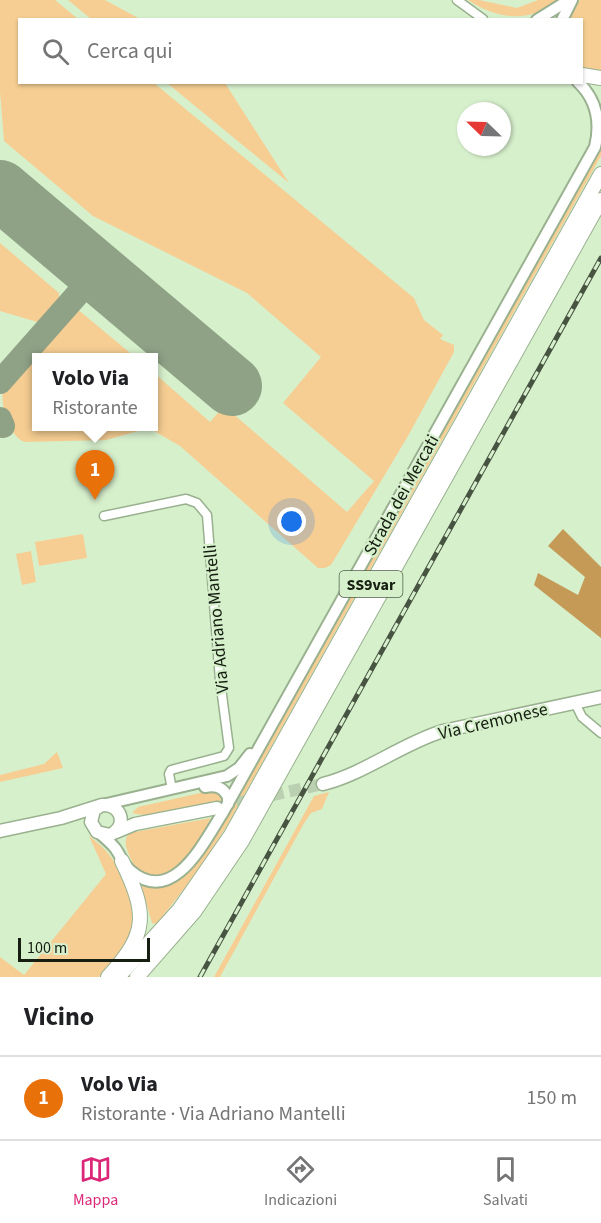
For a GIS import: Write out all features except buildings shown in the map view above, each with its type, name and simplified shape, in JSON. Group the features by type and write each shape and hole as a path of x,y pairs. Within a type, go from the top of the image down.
{"highway":[{"path":"583,75 601,78"},
{"name":"SS9var","path":"118,977 179,910 226,843 601,174"},
{"name":"SS9var","path":"136,977 174,936 216,882 247,833 601,200"},
{"path":"108,977 131,950 140,924 141,914 137,896 122,861"},
{"path":"146,977 174,936"}],"main road":[{"name":"Via Cremonese","path":"323,784 352,774 435,733 601,697"},
{"path":"0,831 61,818 102,805 109,805 130,817 154,820"},
{"path":"96,831 91,822 92,816 94,810 102,805"},
{"path":"61,818 80,820 103,835 132,825 222,806"},
{"path":"113,833 121,823 118,810"}],"street":[{"path":"457,0 483,18"},
{"path":"540,18 570,0"},
{"path":"563,18 570,0"},
{"name":"Strada dei Mercati","path":"102,805 226,776 239,768 250,753 588,148 593,127 591,110 579,91 569,84"},
{"name":"Strada dei Mercati","path":"96,831 112,846 134,873 146,879 161,880 176,876 194,857 595,147 599,128 597,111 590,95 580,84"},
{"name":"Via Adriano Mantelli","path":"104,516 186,499 197,503 207,515 219,673 229,748 224,756 171,770 169,774 172,789"},
{"path":"575,703 582,717 601,733"},
{"path":"154,793 217,786 226,793 229,799 222,806"}],"shaded area":[{"path":"0,0 55,0 77,18 18,18 18,84 155,84 414,298 424,320 443,335 440,339 454,345 454,352 408,436 331,565 318,568 180,446 154,431 158,431 158,376 210,422 224,406 347,512 374,481 283,403 321,357 247,293 93,216 4,141 0,92"},
{"path":"68,0 105,0 138,18 90,18"},
{"path":"468,0 517,8 538,0 560,0 537,13 514,16 491,12"},
{"path":"580,0 601,0 601,73 583,70 583,18 566,18"},
{"path":"168,84 226,84 289,183"},
{"path":"601,148 601,156 229,822 176,900 156,924 152,923 141,886 169,884 189,869 243,789"},
{"path":"0,243 59,293 59,307 44,324 0,311"},
{"path":"76,308 130,353 36,353"},
{"path":"32,357 32,431 138,431 106,440 25,442 14,434 7,420 4,412 3,390"},
{"path":"563,529 601,567 601,638 534,585 538,573 578,595 585,577 548,546"},
{"path":"83,534 87,558 39,566 35,542"},
{"path":"31,551 36,582 22,585 16,554"},
{"path":"57,752 63,768 0,782 0,775 44,764"},
{"path":"209,791 220,793 223,800 165,814 132,813 138,807"},
{"path":"329,792 322,809 311,813 303,825 220,977 214,977 314,796"},
{"path":"211,818 208,823 210,824 191,854 177,869 155,877 143,873 133,863 126,844 129,833"},
{"path":"89,836 113,860 129,894 133,918 132,930 125,946 99,977 0,977 0,957 24,975 106,874"}],"taxiway":[{"path":"0,180 32,217"},
{"path":"0,382 83,288 85,271 77,255"},
{"path":"0,419 3,426"}],"runway":[{"path":"0,190 232,386"}],"tunnel":[{"path":"219,807 323,784"}],"railway":[{"path":"200,977 601,258"}],"place":[{"name":"Volo Via","path":"95,500"}]}
